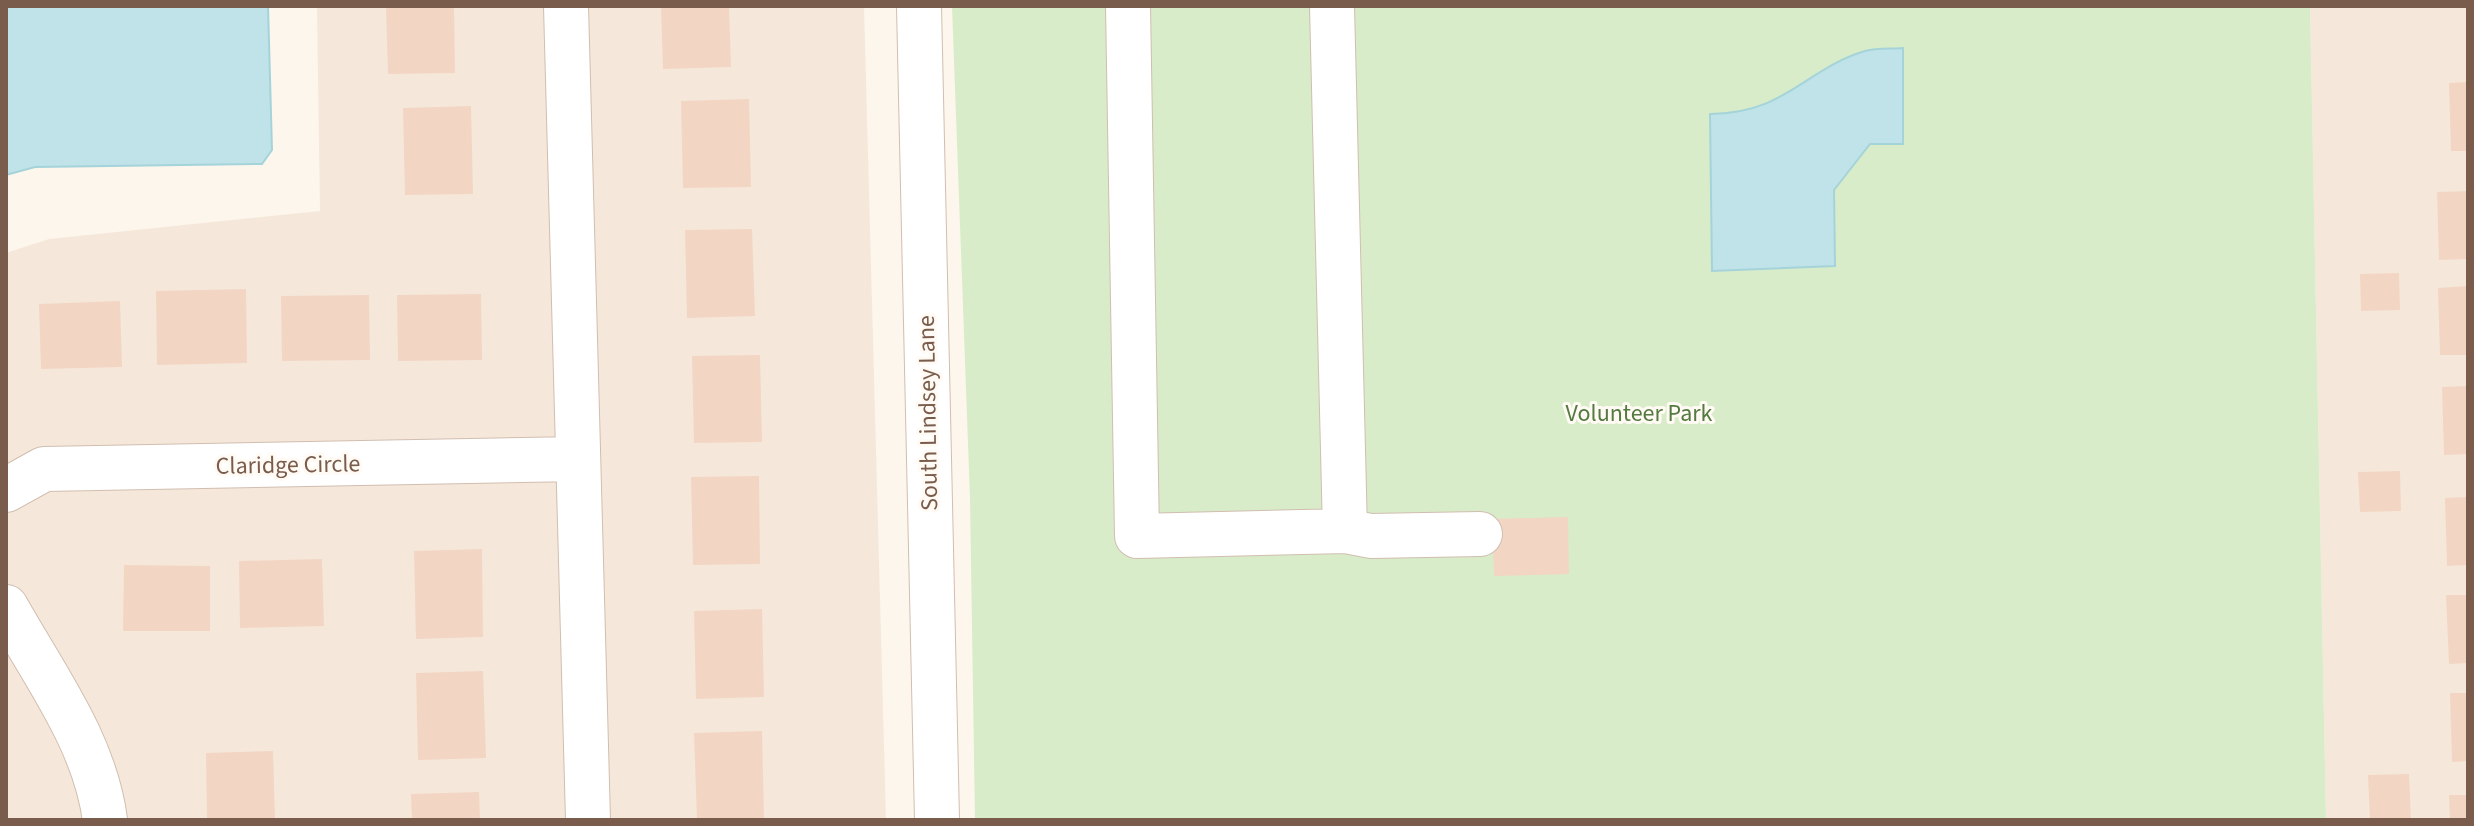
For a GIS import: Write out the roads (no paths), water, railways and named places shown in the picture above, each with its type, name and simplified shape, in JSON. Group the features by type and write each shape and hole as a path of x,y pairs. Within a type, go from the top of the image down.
{"street":[{"path":"566,6 588,820"},
{"name":"South Lindsey Lane","path":"919,6 937,820"},
{"path":"1128,6 1137,536 1345,531 1371,536 1480,534"},
{"path":"1332,6 1345,531"},
{"name":"Claridge Circle","path":"6,490 44,469 576,459"},
{"path":"6,607 83,743 95,770 105,820"}],"water":[{"path":"6,6 268,6 272,150 262,164 35,167 6,175"},
{"path":"1903,48 1903,144 1870,144 1834,190 1835,266 1712,271 1710,114 1757,107 1826,68 1865,51"}],"park label":[{"name":"Volunteer Park","path":"1639,413"}]}
